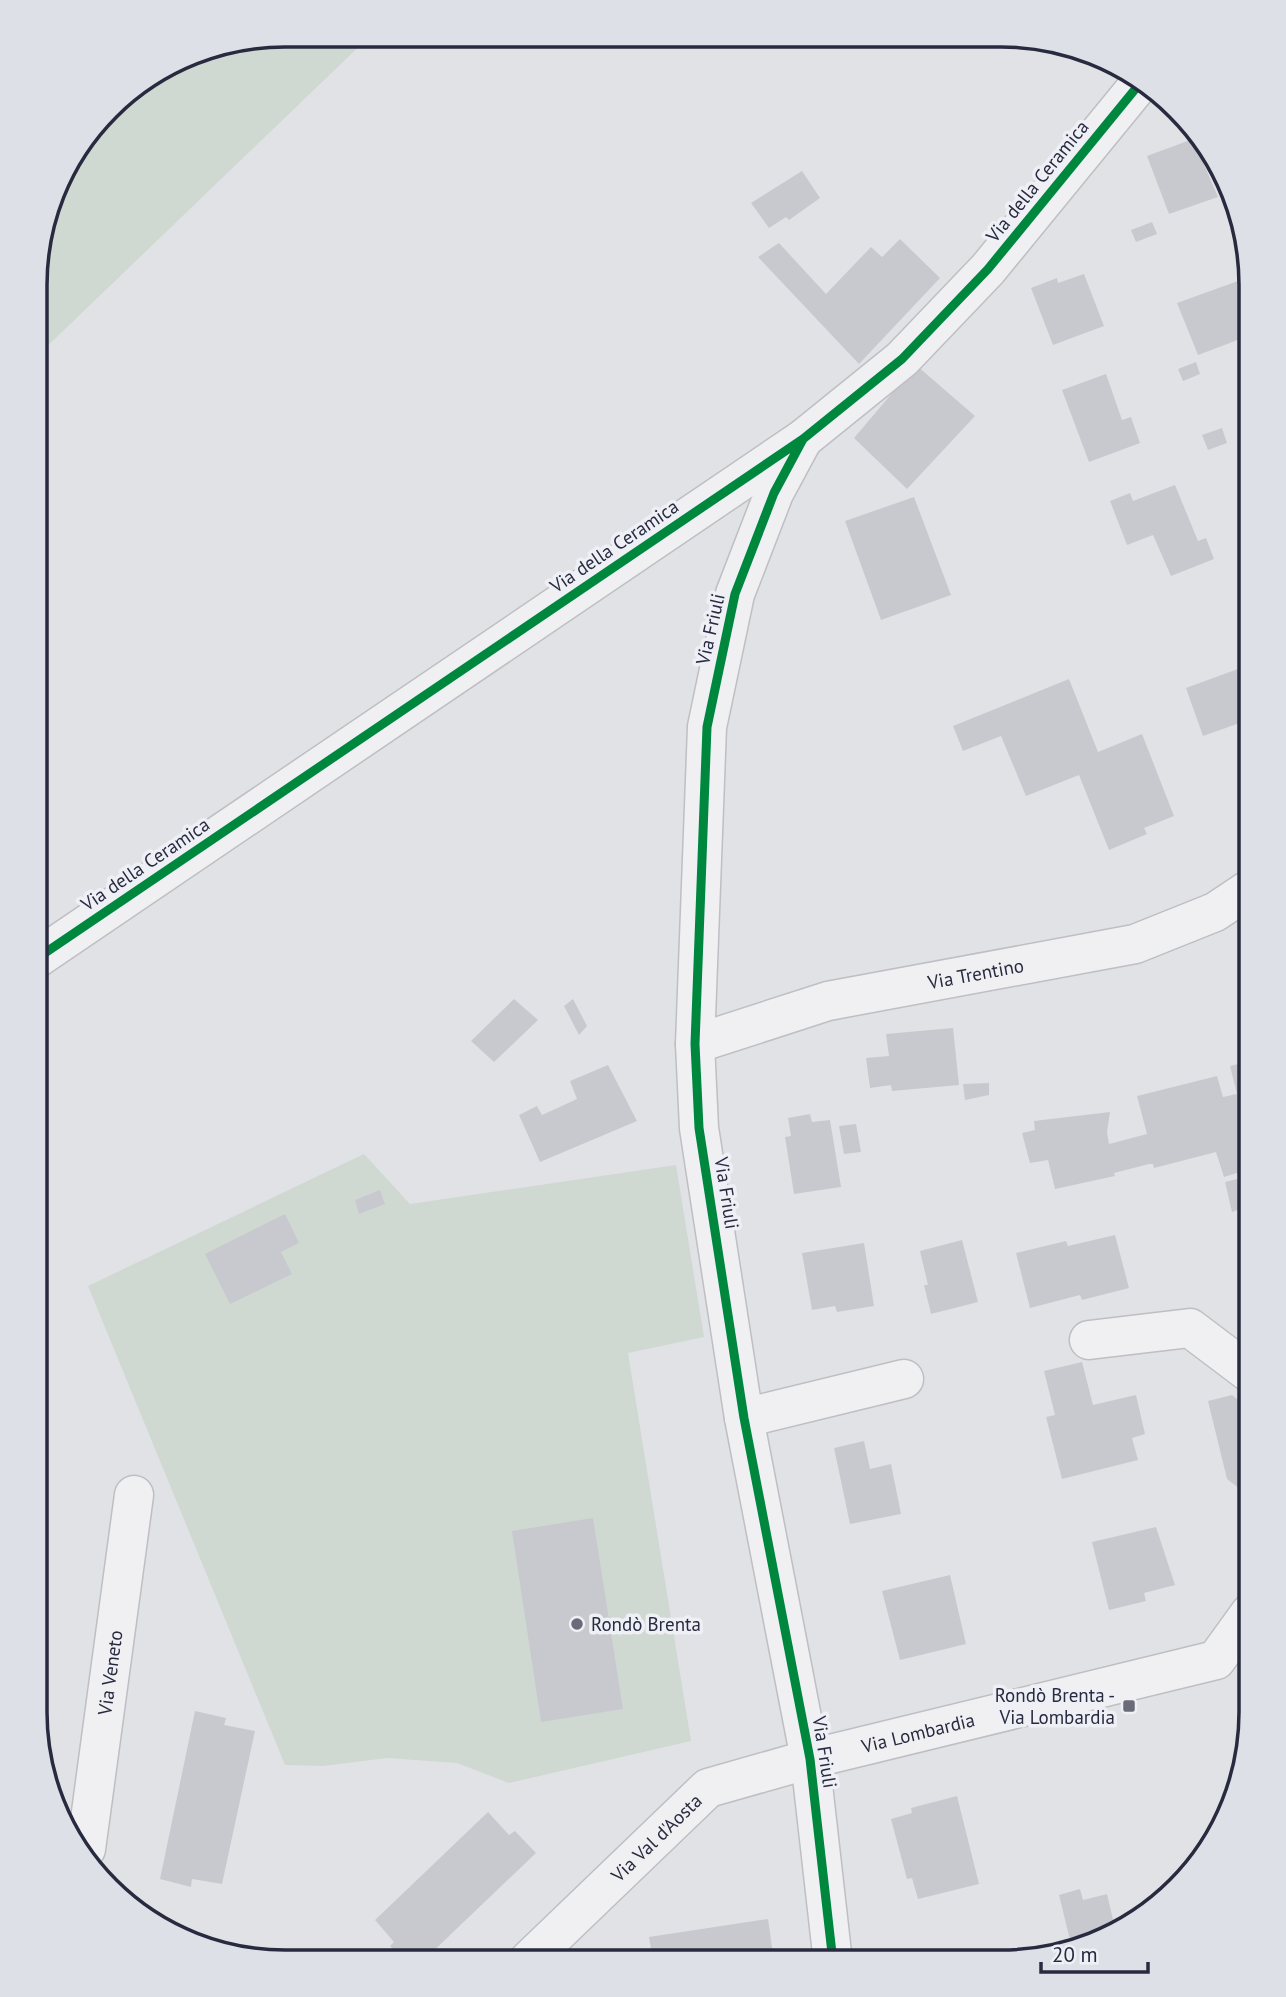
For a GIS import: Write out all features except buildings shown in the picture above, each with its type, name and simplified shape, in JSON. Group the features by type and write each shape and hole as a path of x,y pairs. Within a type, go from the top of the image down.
{"street":[{"name":"Via della Ceramica","path":"47,952 803,439 902,359 988,269 1135,89"},
{"name":"Via Friuli","path":"803,439 774,494 735,594 707,727 695,1044 699,1128 744,1418 810,1759 832,1950"},
{"name":"Via Trentino","path":"695,1044 828,1001 1135,944 1215,912 1239,896"},
{"path":"1089,1340 1190,1328 1238,1364"},
{"path":"744,1418 904,1379"},
{"name":"Via Veneto","path":"87,1843 134,1495"},
{"name":"Via Lombardia","path":"810,1759 1233,1664"},
{"name":"Via Val d'Aosta","path":"539,1950 708,1788 810,1759"}],"shaded area":[{"path":"286,47 359,47 47,346 49,254 60,209 87,153 106,128 128,106 153,87 180,72 224,55 254,49"},
{"path":"364,1154 410,1204 676,1165 704,1337 628,1353 691,1741 509,1783 457,1763 387,1758 323,1766 285,1765 88,1286"}],"cycle path":[{"path":"47,952 803,439 902,359 988,269 1135,89"},
{"path":"803,439 774,493 735,594 707,727 695,1044 699,1128 744,1418 810,1759 832,1950"}],"place":[{"name":"Rondò Brenta","path":"577,1624"},
{"name":"Rondò Brenta - Via Lombardia","path":"1129,1706"}]}
